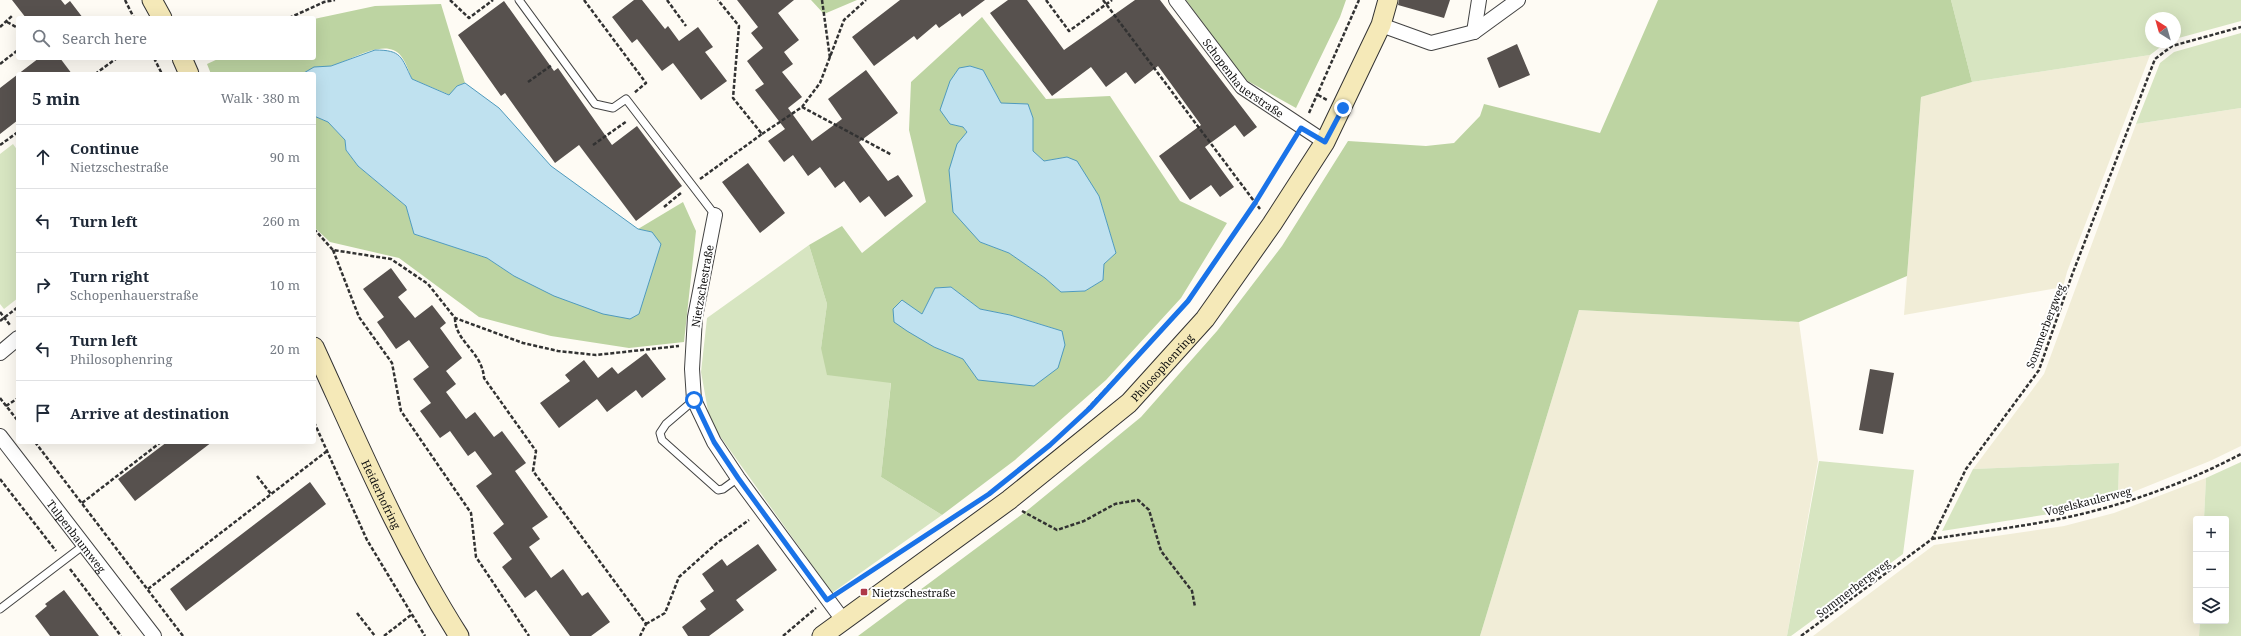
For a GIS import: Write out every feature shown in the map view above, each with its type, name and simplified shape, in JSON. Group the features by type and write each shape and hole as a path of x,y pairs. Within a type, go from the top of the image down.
{"street":[{"path":"152,0 161,16"},
{"name":"Schopenhauerstraße","path":"1176,0 1242,87 1301,128 1325,142"},
{"name":"Philosophenring","path":"822,636 1009,500 1130,403 1205,319 1272,224 1325,142 1381,25 1388,0"},
{"path":"1474,32 1479,0"},
{"path":"1381,25 1431,43 1474,32 1518,0"},
{"path":"183,60 188,72"},
{"name":"Nietzschestraße","path":"715,215 695,317 692,369 694,400 714,442 738,478 843,620"},
{"path":"0,353 16,333"},
{"name":"Heiderhofring","path":"316,351 383,496 422,573 459,636"},
{"name":"Tulpenbaumweg","path":"0,436 154,636"}],"lane":[{"path":"519,0 595,104 613,108 626,99"},
{"name":"Nietzschestraße","path":"626,99 715,215"},
{"path":"694,400 663,427 660,433 662,440 718,490 722,489 738,478"},
{"path":"0,608 84,545"}],"path":[{"path":"125,0 133,16"},
{"path":"293,16 324,2 335,0"},
{"path":"450,0 469,18 493,0"},
{"path":"585,0 646,83 626,99"},
{"path":"667,0 686,26"},
{"path":"718,0 739,26 734,98 762,134"},
{"path":"822,0 830,59"},
{"path":"664,207 762,134 802,107 820,83 844,20 866,0"},
{"path":"1046,0 1069,31 1112,0"},
{"path":"1103,0 1272,224"},
{"path":"1078,419 1188,301 1255,203 1301,128 1318,95 1359,0"},
{"path":"0,27 12,16"},
{"path":"7,22 16,27"},
{"name":"Sommerbergweg","path":"1801,636 1932,539 1966,469 2039,370 2072,275 2155,59 2172,46 2241,27"},
{"path":"0,64 16,52"},
{"path":"528,82 562,57"},
{"path":"98,72 113,60"},
{"path":"155,60 161,72"},
{"path":"802,107 892,155"},
{"path":"593,145 637,114"},
{"path":"0,145 16,133"},
{"path":"316,231 333,250 359,317 392,363 396,392 401,411 471,513 476,557 529,636"},
{"path":"333,250 391,259 428,284 455,318 523,343 558,351 596,355 694,344"},
{"path":"0,321 16,309"},
{"path":"0,312 16,333"},
{"path":"455,318 455,328 483,366 484,378 536,451 533,471 646,624"},
{"path":"0,398 16,418"},
{"path":"6,406 16,399"},
{"path":"316,426 367,540 424,636"},
{"path":"37,444 183,636"},
{"path":"82,503 158,444"},
{"path":"148,589 328,451"},
{"name":"Vogelskaulerweg","path":"1932,539 2064,518 2111,506 2213,469 2241,454"},
{"path":"258,476 272,494"},
{"path":"1016,508 1058,530 1084,521 1115,504 1138,500 1149,510 1161,551 1192,591 1195,607"},
{"path":"640,636 646,624 665,613 679,577 717,543 762,511"},
{"path":"783,636 827,600 930,533"},
{"path":"358,613 375,636"},
{"path":"384,636 411,616"}],"shaded area":[{"path":"2150,55 2067,272 2063,287 1904,315 1921,97 1972,82"},
{"path":"2241,108 2241,446 2210,461 2118,498 2119,463 1973,469 2044,374 2136,124"},
{"path":"1579,310 1799,322 1818,461 1787,636 1480,636"},
{"path":"2206,478 2204,516 2193,516 2193,624 2200,624 2199,636 1813,636 1934,545 2064,526 2114,513"}],"green space":[{"path":"811,0 857,0 824,14"},
{"path":"1186,0 1346,0 1340,17 1296,108 1244,79"},
{"path":"1658,0 1951,0 1972,82 1921,97 1907,276 1799,322 1579,310 1480,636 858,636 1029,509 1141,417 1217,331 1282,246 1348,141 1426,146 1454,143 1480,116 1484,104 1600,133"},
{"path":"1951,0 2241,0 2241,21 2181,37 2181,12 2145,12 2145,48 2159,48 2150,55 1972,82"},
{"path":"441,4 465,83 457,86 450,95 412,79 401,56 394,51 386,49 377,49 338,64 305,72 210,72 207,64 216,60 316,60 316,19 375,6"},
{"path":"982,17 1046,99 1110,96 1180,201 1227,223 1181,298 1106,380 1015,460 942,515 881,477 891,383 827,375 821,348 827,304 809,245 842,226 862,253 926,202 909,130 911,82","holes":["983,70 1001,103 1033,118 1033,151 1044,161 1067,157 1099,196 1116,253 1104,264 1103,280 1085,291 1061,292 1045,278 1009,253 980,242 957,144 967,133 963,127 950,124","951,287 980,309 1010,315 1062,331 963,359 934,347 922,314 935,289"]},
{"path":"2241,33 2241,108 2136,124 2160,63 2174,52"},
{"path":"316,117 328,122 345,140 346,150 358,166 406,206 414,234 487,258 514,276 652,232 638,229 683,202 696,231 684,342 629,348 551,336 479,317 399,258 330,242 316,229"},
{"path":"13,144 16,148 16,300 4,309 0,304 0,154"},
{"path":"809,245 827,304 821,348 891,382 881,477 942,515 832,593 710,422 701,372 707,318"},
{"path":"1819,461 1914,470 1903,554 1791,636 1787,636"},
{"path":"2241,462 2241,636 2199,636 2200,624 2229,624 2229,516 2204,516 2206,478"},
{"path":"2119,463 2118,498 2062,512 1942,531 1973,469"}],"water":[{"path":"375,50 391,51 400,56 403,60 412,79 449,95 457,86 465,83 499,108 551,166 638,229 652,232 661,244 639,314 630,319 603,314 554,296 514,276 487,258 414,234 406,206 358,166 346,150 345,140 328,122 316,117 316,72 305,72 314,67 331,66"},
{"path":"970,66 983,70 1001,103 1028,104 1033,118 1033,151 1044,161 1067,157 1077,161 1099,196 1116,253 1104,264 1103,280 1085,291 1061,292 1045,278 1009,253 980,242 953,212 949,170 957,144 967,132 963,127 950,124 940,110 950,81 959,68"},
{"path":"951,287 980,309 1010,315 1062,331 1065,345 1058,368 1034,386 978,380 963,359 934,347 894,322 893,309 902,300 922,314 935,288"}],"building":[{"path":"12,0 61,0 65,5 70,1 81,16 24,16"},
{"path":"634,0 642,0 665,29 668,26 679,41 698,27 713,47 705,52 727,81 701,100 673,63 662,71 637,39 632,43 612,17"},
{"path":"737,0 794,0 778,13 799,40 784,52 793,64 782,72 802,97 788,108 812,141 842,119 828,99 866,70 898,113 859,142 888,181 898,175 913,196 885,217 869,196 860,203 844,181 835,188 820,167 808,176 793,155 784,162 768,141 785,129 755,90 764,84 747,61 763,48 751,33 758,27"},
{"path":"900,0 985,0 962,17 960,13 939,28 936,24 917,40 914,36 874,66 852,37"},
{"path":"1008,0 1027,0 1064,50 1135,0 1160,0 1257,127 1244,137 1235,125 1205,147 1234,187 1220,197 1211,185 1190,200 1159,156 1201,125 1158,66 1135,84 1126,72 1106,87 1091,67 1052,96 990,13"},
{"path":"1399,0 1450,0 1444,18 1398,5"},
{"path":"504,1 554,71 558,68 612,145 637,126 682,186 636,221 579,145 555,163 505,93 501,96 458,35"},
{"path":"1517,44 1530,75 1499,88 1487,58"},
{"path":"36,60 62,60 70,72 21,72"},
{"path":"16,76 16,122 0,134 0,88"},
{"path":"748,163 785,213 760,233 722,182"},
{"path":"391,268 407,290 398,297 415,318 432,305 446,323 440,328 462,358 446,371 456,384 446,392 466,419 475,412 494,437 502,431 526,463 515,471 548,517 532,528 540,539 529,547 551,578 563,569 582,596 588,592 610,622 591,636 570,636 536,590 525,598 502,567 512,559 493,533 504,524 476,486 492,474 475,451 468,456 450,431 440,438 420,411 431,403 413,379 429,367 409,340 396,349 377,322 384,317 363,289"},
{"path":"646,353 666,379 642,398 636,390 607,412 597,399 559,428 540,403 570,381 565,375 584,360 598,378 612,367 618,374"},
{"path":"1870,369 1894,373 1883,434 1859,430"},
{"path":"164,444 209,444 135,501 118,479"},
{"path":"310,482 326,504 186,611 170,589"},
{"path":"758,544 777,570 736,600 744,610 709,636 688,636 682,627 706,609 700,601 714,591 702,574 722,559 727,566"},
{"path":"64,590 99,636 50,636 35,616 47,606 45,604"}],"place":[{"name":"Nietzschestraße","path":"864,592"}],"route":[{"path":"694,400 714,442 738,478 827,600 989,494 1050,445 1090,408 1188,301 1255,203 1301,128 1325,142 1343,108"}]}
